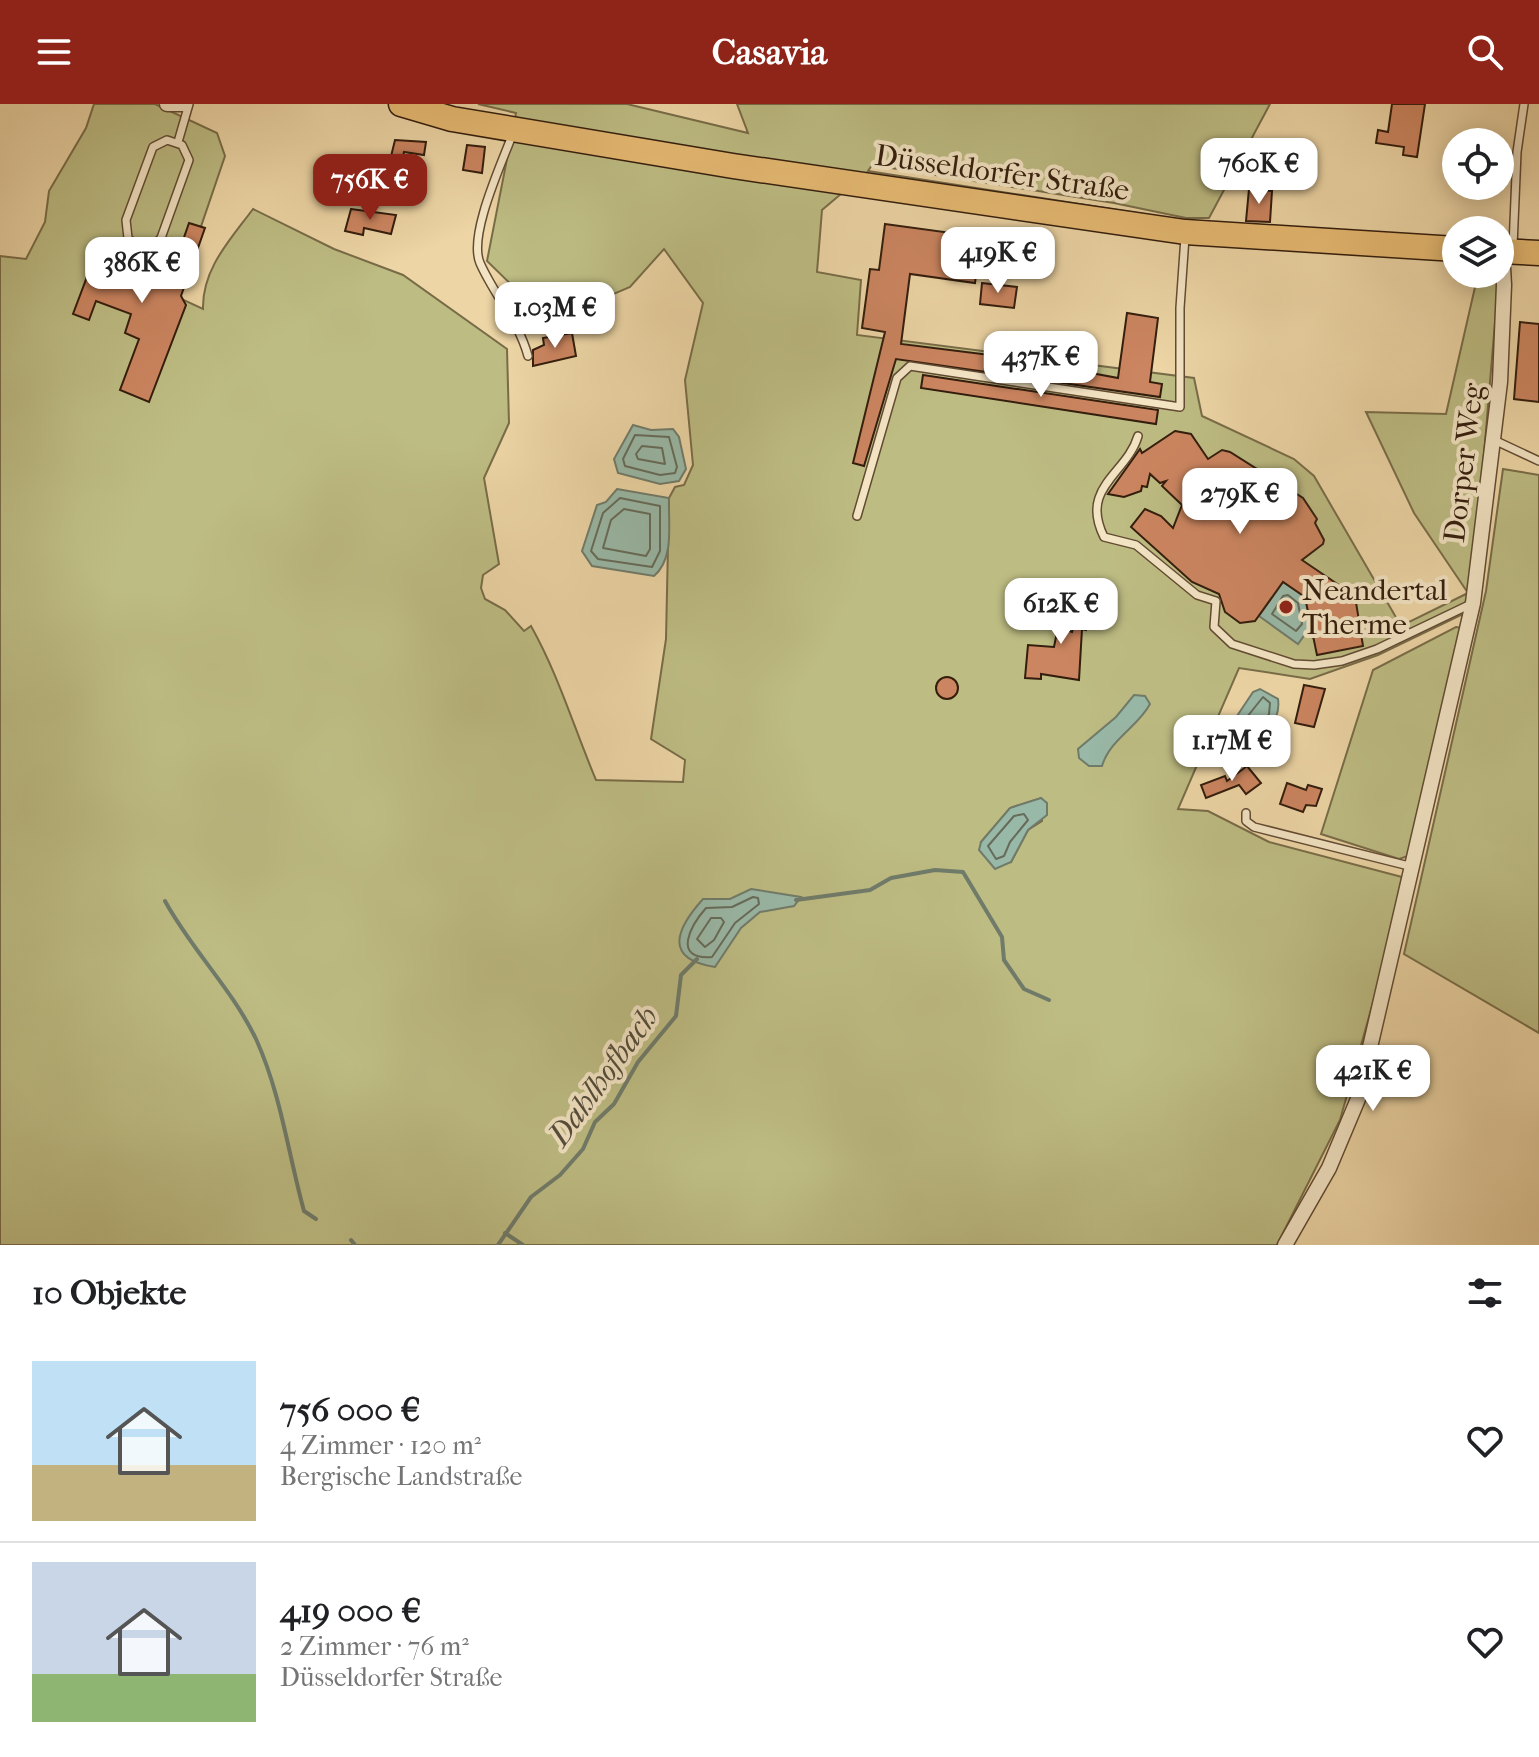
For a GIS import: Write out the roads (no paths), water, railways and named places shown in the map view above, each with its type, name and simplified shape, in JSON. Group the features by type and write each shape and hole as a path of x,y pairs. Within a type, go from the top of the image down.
{"main road":[{"name":"Düsseldorfer Straße","path":"401,104 452,119 684,158 1185,232 1442,248"},
{"path":"1514,252 1539,253"}],"street":[{"path":"167,104 187,104"},
{"name":"Dorper Weg","path":"1285,1245 1329,1168 1358,1099 1414,867 1473,603 1494,440 1504,288"}],"lane":[{"path":"178,142 187,104"},
{"path":"1509,216 1524,104"},
{"path":"514,130 476,244 480,263 523,340 528,356"},
{"path":"162,141 178,142 186,149 189,160 163,233 153,245 137,245 128,238 125,226 153,147 162,141"},
{"path":"857,516 897,378 910,366 1180,407 1180,308 1185,232"},
{"path":"1138,436 1102,493 1097,510 1098,525 1104,537 1147,551 1197,595 1216,601 1214,627 1232,644 1294,664 1342,661 1377,649 1473,603"},
{"path":"1494,440 1539,461"},
{"path":"1246,813 1246,821 1254,827 1414,867"}],"water":[{"path":"633,425 651,430 673,429 679,437 686,469 679,481 660,484 618,473 614,459"},
{"path":"617,489 669,498 668,550 661,569 654,576 592,566 582,551 597,505 606,502"},
{"name":"Neandertal Therme","path":"1283,582 1305,597 1313,638 1306,633 1298,644 1259,616"},
{"path":"1260,689 1278,699 1277,714 1264,734 1244,743 1231,737 1229,728 1253,692"},
{"path":"1134,695 1145,696 1150,704 1145,712 1111,748 1102,766 1089,766 1079,758 1078,749 1116,717"},
{"path":"1041,798 1047,803 1047,815 1028,830 1011,862 995,869 979,850 981,842 1010,808"},
{"path":"751,889 801,897 794,906 760,912 741,928 715,967 687,957 681,950 681,932 703,899 730,899"}],"waterway":[{"path":"796,900 870,890 891,878 935,870 963,872 1002,937 1004,960 1024,989 1049,1000"},
{"path":"165,901 256,1039 278,1102 304,1211 316,1219"},
{"name":"Dahlhofbach","path":"498,1245 531,1197 560,1175 583,1149 595,1122 614,1104 638,1062 676,1016 681,975 697,959"},
{"path":"505,1233 523,1245"},
{"path":"351,1240 355,1245"}],"place":[{"name":"Neandertal Therme","path":"1286,607"}]}
